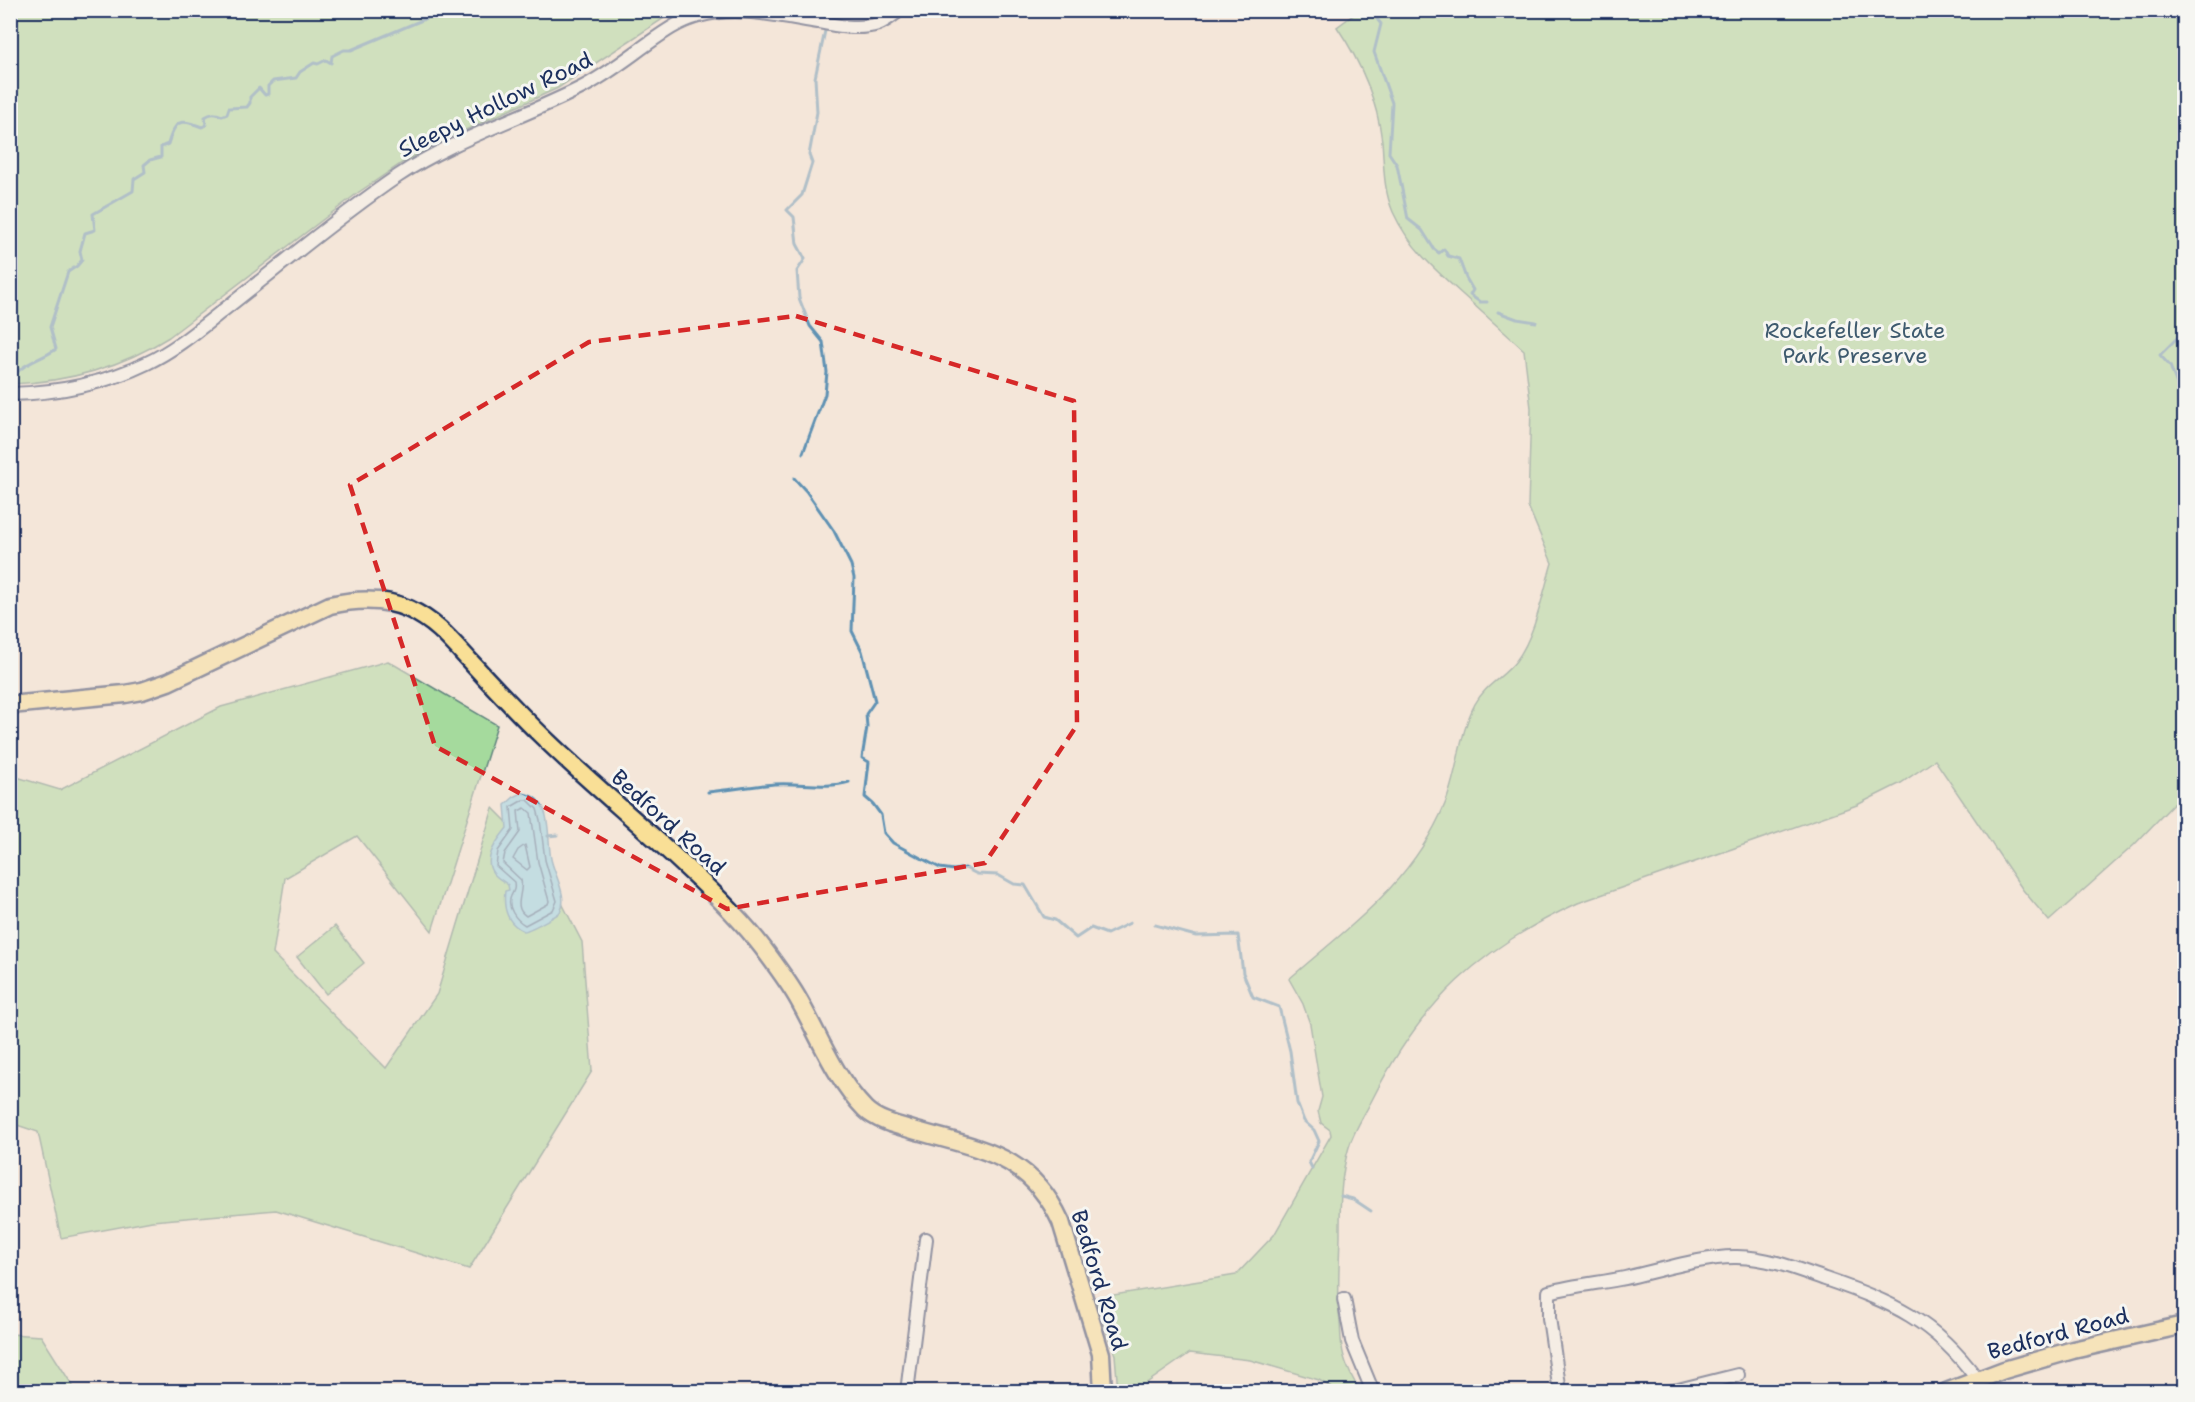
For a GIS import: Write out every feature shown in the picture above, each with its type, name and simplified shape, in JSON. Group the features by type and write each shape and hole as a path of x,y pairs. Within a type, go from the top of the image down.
{"main road":[{"name":"Bedford Road","path":"10,705 142,691 168,682 330,605 353,600 378,600 409,609 442,630 522,716 718,898 761,945 797,997 844,1081 866,1110 890,1123 994,1155 1011,1163 1040,1186 1061,1222 1086,1301 1101,1354 1103,1392"},
{"name":"Bedford Road","path":"1946,1392 1977,1379 2073,1350 2184,1325"}],"street":[{"name":"Sleepy Hollow Road","path":"17,394 43,393 86,385 149,362 205,324 398,176 435,155 601,78 632,54 683,22 713,12 755,11 815,22 860,27 878,24 900,10"},
{"path":"907,1392 926,1239"},
{"path":"1560,1392 1549,1318 1549,1293 1722,1257 1765,1259 1784,1263 1868,1293 1904,1310 1944,1341 1963,1360 1977,1379"},
{"path":"1344,1299 1352,1341 1373,1392"},
{"path":"1670,1392 1738,1375"}],"highlighted area":[{"path":"796,316 1074,401 1077,725 985,863 727,909 435,746 350,485 589,342"}],"green space":[{"name":"Rockefeller State Park Preserve","path":"1360,10 2184,11 2184,793 2134,845 2049,921 2023,890 1935,760 1901,783 1857,805 1578,903 1543,920 1483,959 1457,981 1434,1006 1412,1033 1392,1064 1351,1141 1341,1191 1339,1314 1341,1343 1345,1359 1360,1391 1337,1391 1319,1380 1250,1360 1190,1353 1135,1391 1118,1391 1115,1355 1095,1298 1236,1275 1274,1235 1331,1135 1330,1130 1321,1123 1318,1111 1322,1097 1310,1024 1303,1004 1289,979 1378,901 1415,857 1431,832 1445,804 1462,740 1475,704 1489,686 1511,667 1523,651 1538,614 1552,563 1528,506 1531,408 1524,350 1442,276 1415,247 1399,225 1386,186 1380,125 1372,95 1353,53 1337,27"},
{"path":"10,11 690,11 667,16 558,88 448,138 402,163 359,192 169,337 151,348 113,365 74,376 11,384"},
{"path":"388,661 497,725 432,931 357,836 285,878 273,954 386,1068 437,994 493,808 534,849 582,942 592,1071 469,1269 276,1210 152,1221 61,1238 38,1132 11,1123 10,775 60,790 221,707"},
{"path":"335,926 364,963 326,994 297,957"},
{"path":"10,1334 41,1336 76,1391 11,1391"}],"water":[{"path":"522,793 531,795 544,809 551,859 563,900 558,914 524,931 518,928 507,915 505,891 509,890 508,885 493,873 489,862 493,849 507,828 505,805"}],"waterway":[{"path":"11,385 17,372 56,349 50,327 68,272 82,260 80,251 85,233 95,230 93,214 133,191 134,179 145,172 144,165 150,160 161,157 161,147 168,144 173,130 179,123 188,122 202,127 206,125 205,117 209,115 222,116 227,114 229,108 247,107 250,97 259,88 265,95 268,94 268,86 273,81 296,78 300,72 314,63 318,64 326,60 331,63 332,56 344,50 351,50 446,10"},
{"path":"828,19 831,10"},
{"path":"1370,10 1381,24 1374,52 1392,103 1389,153 1397,165 1408,219 1422,230 1439,253 1444,249 1448,256 1459,259 1473,290 1470,295 1480,302 1487,302"},
{"path":"803,453 825,394 827,372 823,342 810,326 799,298 797,271 805,259 797,244 794,217 787,210 802,195 812,163 809,155 817,112 815,78 826,26"},
{"path":"1498,312 1517,319 1536,322"},
{"path":"2184,334 2160,355 2170,366 2184,403"},
{"path":"794,478 834,531 851,565 854,578 852,631 862,651 875,701 866,714 867,727 862,758 869,762 865,797 881,815 884,833 893,843 940,868 954,870 965,868 977,874 998,875 1014,884 1025,885 1044,917 1055,920 1076,938 1091,928 1107,934 1130,923"},
{"path":"708,792 774,784 831,785 849,782"},
{"path":"548,836 557,835"},
{"path":"1155,925 1196,936 1238,935 1243,973 1253,997 1279,1007 1290,1051 1297,1103 1304,1121 1314,1130 1319,1141 1309,1162 1312,1168"},
{"path":"1341,1196 1353,1199 1371,1211"}]}
